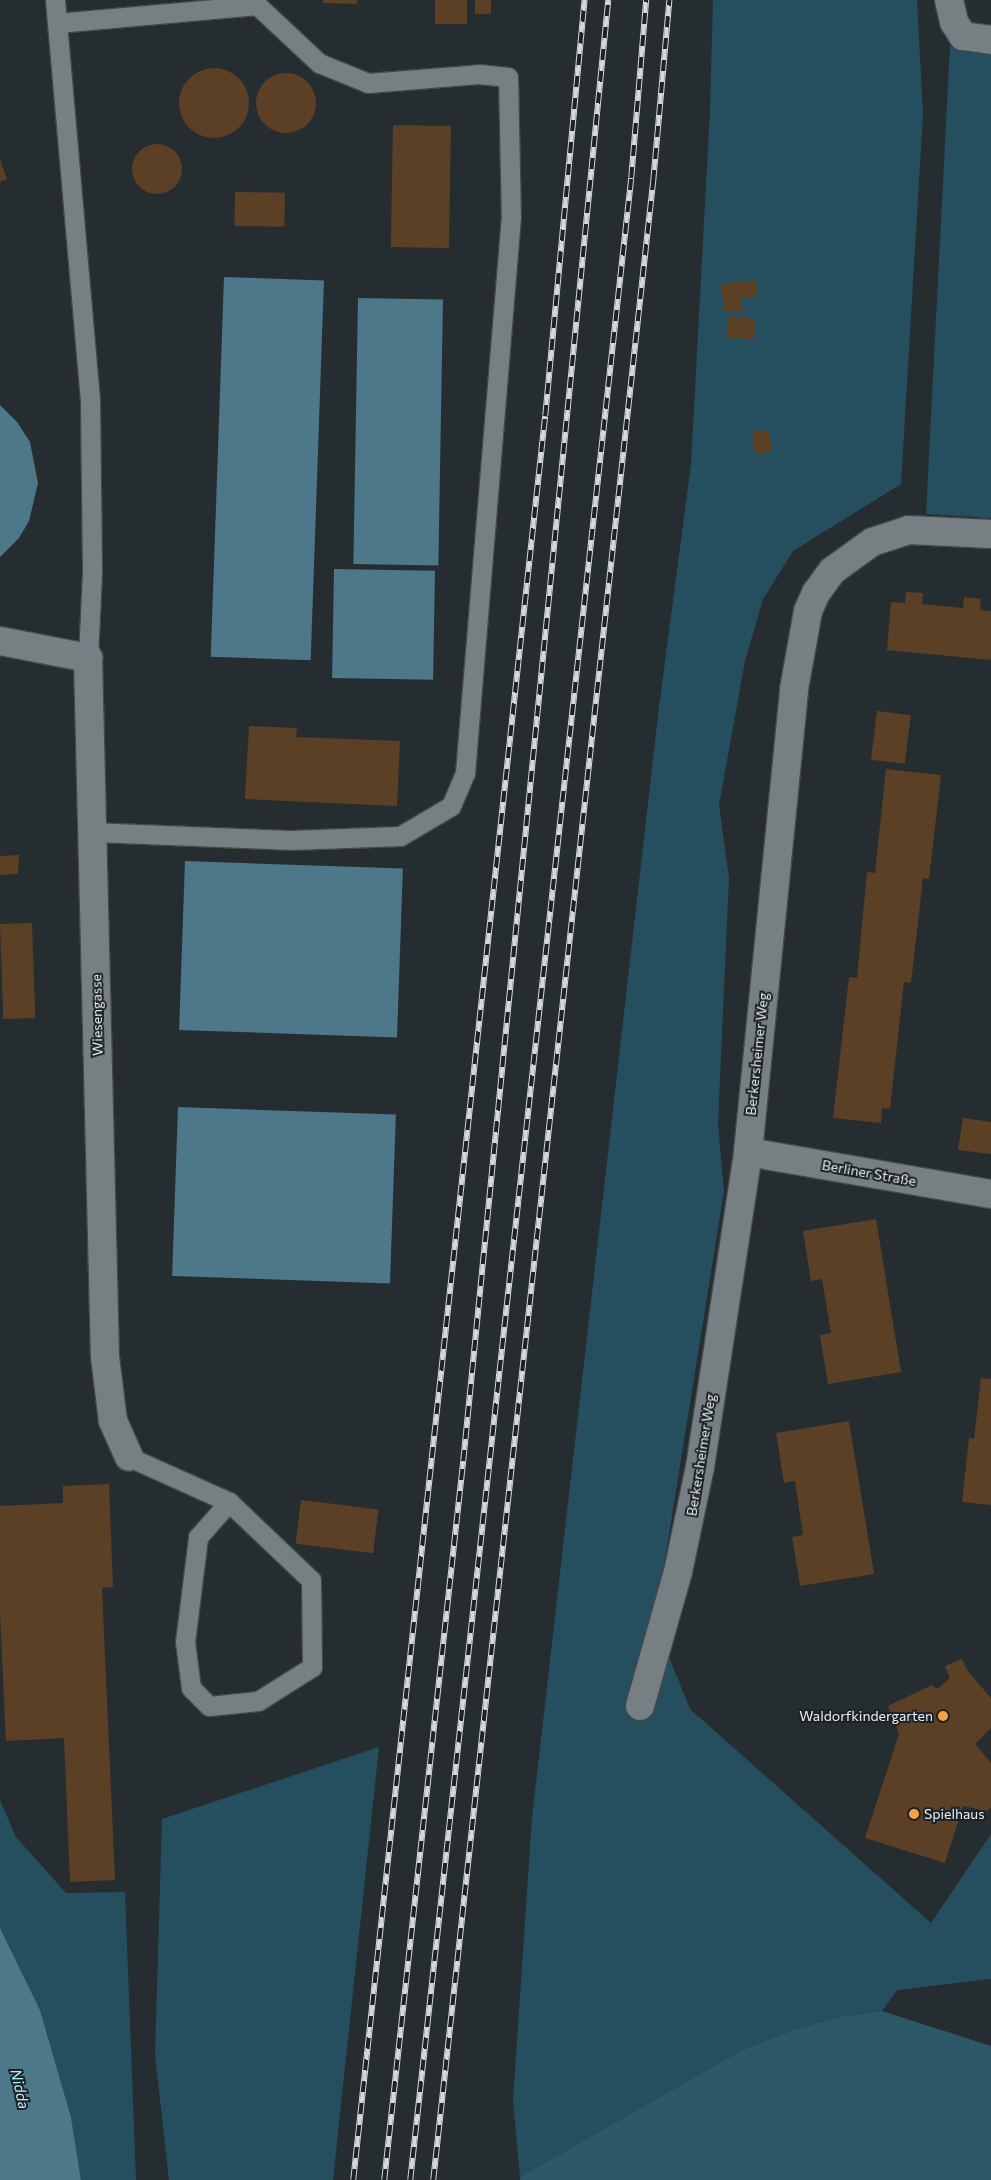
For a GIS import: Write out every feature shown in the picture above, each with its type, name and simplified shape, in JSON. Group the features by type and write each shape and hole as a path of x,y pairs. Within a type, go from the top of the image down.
{"street":[{"path":"949,0 954,22 964,36 991,40"},
{"name":"Berkersheimer Weg","path":"640,1706 690,1522 748,1152 794,689 808,611 816,592 832,572 872,542 908,530 991,534"},
{"path":"0,641 88,658"},
{"name":"Wiesengasse","path":"88,658 105,1357 113,1421 129,1457"},
{"name":"Berliner Straße","path":"748,1152 991,1194"}],"lane":[{"path":"55,0 90,403 92,573 88,658"},
{"path":"57,23 257,5 319,63 368,83 479,74 508,77 511,216 465,772 451,806 400,836 291,840 92,832"},
{"path":"129,1457 229,1502 311,1580 312,1667 258,1701 209,1706 191,1688 185,1642 198,1537 229,1502"}],"shaded area":[{"path":"713,0 917,0 923,114 901,484 793,551 763,599 745,661 719,805 729,878 718,1124 724,1191 655,1622 690,1709 931,1923 991,1834 991,1979 897,1990 882,2011 843,2016 796,2029 740,2051 520,2177 513,2101 532,1818 659,707 691,464 710,110"},
{"path":"950,46 991,55 991,518 926,514"},
{"path":"379,1747 333,2180 169,2180 155,2055 162,1819"},
{"path":"0,1800 16,1837 66,1893 125,1892 136,2180 81,2180 71,2117 40,2010 0,1928"},
{"path":"882,2011 991,2046 991,2180 520,2180 520,2177 740,2051 796,2029 843,2016"}],"water":[{"path":"224,277 324,280 311,660 211,657"},
{"path":"358,298 443,299 438,565 353,564"},
{"path":"0,405 17,422 30,442 38,483 29,521 19,538 0,557"},
{"path":"334,569 435,571 433,680 332,678"},
{"path":"185,861 403,869 397,1038 179,1030"},
{"path":"178,1107 396,1115 390,1284 172,1276"},
{"name":"Nidda","path":"0,1928 40,2010 71,2117 81,2180 0,2180"}],"building":[{"path":"323,0 357,0 357,4 323,3"},
{"path":"435,0 467,0 467,24 435,24"},
{"path":"475,0 491,0 491,14 475,14"},
{"path":"214,68 233,74 243,84 249,103 243,122 233,132 214,138 195,132 185,122 179,103 185,84 195,74"},
{"path":"286,73 298,75 311,86 316,103 314,115 303,128 286,133 274,131 261,120 256,103 258,91 269,78"},
{"path":"393,125 451,126 449,248 391,247"},
{"path":"152,144 162,144 175,151 182,164 182,174 175,187 162,194 152,194 143,190 136,183 132,174 132,164 136,155 143,148"},
{"path":"0,159 7,179 0,182"},
{"path":"235,192 285,193 284,227 234,226"},
{"path":"756,280 758,296 741,298 743,313 724,310 721,284"},
{"path":"728,316 756,319 754,340 726,337"},
{"path":"769,430 772,452 755,454 752,432"},
{"path":"906,592 923,593 922,604 963,608 964,597 981,599 980,610 991,611 991,660 887,650 891,602 905,603"},
{"path":"877,711 911,715 905,764 871,760"},
{"path":"249,726 297,728 296,737 400,741 397,806 245,799"},
{"path":"886,769 941,775 929,879 923,878 911,983 904,982 890,1109 882,1108 881,1123 833,1118 849,977 857,978 867,872 875,873"},
{"path":"19,855 18,874 0,875 0,856"},
{"path":"32,923 35,1018 3,1019 0,924"},
{"path":"963,1118 991,1122 991,1154 958,1150"},
{"path":"876,1219 901,1372 828,1384 820,1335 831,1333 822,1279 811,1281 803,1231"},
{"path":"981,1378 991,1379 991,1505 962,1502 969,1438 974,1439"},
{"path":"849,1421 874,1574 800,1586 792,1537 803,1535 795,1481 784,1483 776,1433"},
{"path":"109,1484 113,1587 102,1588 115,1880 70,1882 64,1738 6,1741 0,1612 0,1506 63,1503 63,1486"},
{"path":"301,1500 378,1510 373,1553 296,1544"},
{"path":"962,1659 967,1670 991,1698 991,1728 975,1744 991,1763 991,1807 987,1811 963,1806 945,1863 865,1838 899,1734 888,1706 932,1685 937,1689 950,1678 945,1666"}],"railway":[{"path":"353,2180 545,416 584,0"},
{"path":"384,2180 463,1461 608,0"},
{"path":"410,2180 631,178 646,0"},
{"path":"433,2180 653,181 669,0"}],"place":[{"name":"Waldorfkindergarten","path":"943,1716"},
{"name":"Spielhaus","path":"914,1814"}]}
